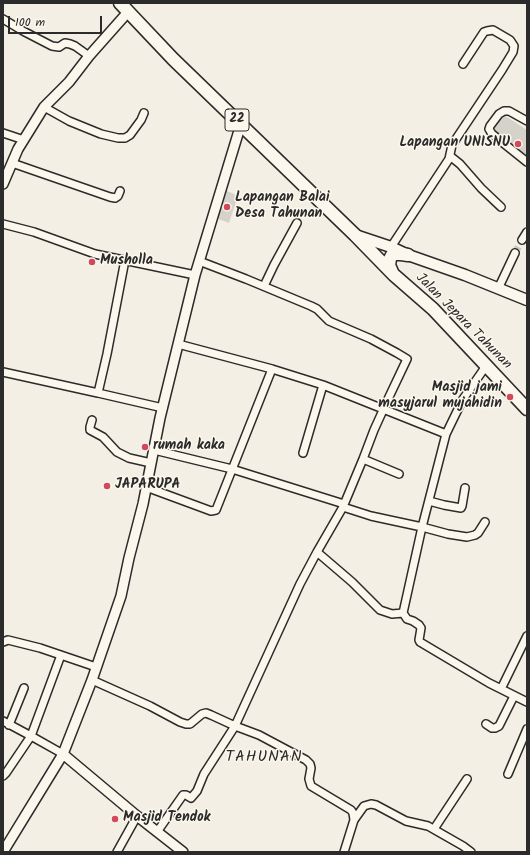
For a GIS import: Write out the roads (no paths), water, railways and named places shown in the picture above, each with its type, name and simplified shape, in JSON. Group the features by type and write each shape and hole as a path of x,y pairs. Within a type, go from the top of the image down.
{"highway":[{"name":"22","path":"124,8 173,59 355,235 394,275"},
{"path":"394,275 389,265 392,255 408,255"},
{"name":"Jalan Jepara Tahunan","path":"394,275 433,309 527,409"}],"main road":[{"path":"355,235 466,275 527,300"}],"street":[{"path":"3,184 18,149 44,107 69,82 124,8"},
{"path":"3,19 52,46 59,47 65,43 70,44 89,56"},
{"path":"391,247 441,172 450,156 452,145 502,70 513,52 514,46 510,40 493,30 487,30 484,32 463,64"},
{"path":"44,107 69,121 101,134 118,138 125,138 130,135 141,120 144,113"},
{"path":"527,121 509,111 504,111 499,114 489,129 492,134 527,162"},
{"path":"3,852 63,754 92,680 121,596 163,408 195,275 241,124"},
{"path":"3,133 24,140"},
{"path":"450,156 460,164 501,207"},
{"path":"12,163 110,197 115,198 118,196 120,191"},
{"path":"3,224 34,232 95,254 195,275"},
{"path":"264,286 297,224"},
{"path":"522,240 527,232"},
{"path":"498,288 515,253"},
{"path":"98,393 108,354 125,260"},
{"path":"157,832 184,796 186,795 191,798 197,791 204,774 235,726 300,584 343,506 374,430 407,360 371,339 329,321 317,309 264,286 199,261"},
{"path":"178,344 272,369 323,385 446,434"},
{"path":"486,366 463,399 446,434 428,500 403,613 407,619 413,621 421,628 420,642 489,684 527,702"},
{"path":"146,487 211,511 216,510 272,369"},
{"path":"3,372 163,408"},
{"path":"303,453 323,385"},
{"path":"92,420 90,430 103,437 117,452 130,458 151,463"},
{"path":"154,450 232,469 371,516 448,534 467,537 475,535 485,522"},
{"path":"363,459 399,474"},
{"path":"428,500 461,508 466,488"},
{"path":"317,552 352,582 380,610 392,614 403,613"},
{"path":"501,689 527,636"},
{"path":"3,642 8,640 40,648 96,667"},
{"path":"3,776 31,736 61,655"},
{"path":"92,680 150,706 180,722 190,724 202,714 206,713 276,743 310,764 311,768 309,779 311,786 351,810 354,820"},
{"path":"24,688 6,723 63,754 182,852"},
{"path":"486,724 492,728 499,726 514,696"},
{"path":"508,774 527,729"},
{"path":"434,829 467,779"},
{"path":"344,852 354,820 364,806 371,804 376,805 406,821 428,826 471,852"},
{"path":"117,852 137,816"}],"tunnel":[{"path":"515,253 522,240"}],"place":[{"name":"Lapangan UNISNU","path":"518,144"},
{"name":"Lapangan Balai Desa Tahunan","path":"227,207"},
{"name":"Musholla","path":"92,262"},
{"name":"Masjid jami masyjarul mujahidin","path":"510,397"},
{"name":"rumah kaka","path":"145,447"},
{"name":"JAPARUPA","path":"107,486"},
{"name":"Masjid Tendok","path":"115,819"}],"district":[{"name":"TAHUNAN","path":"264,758"}]}
